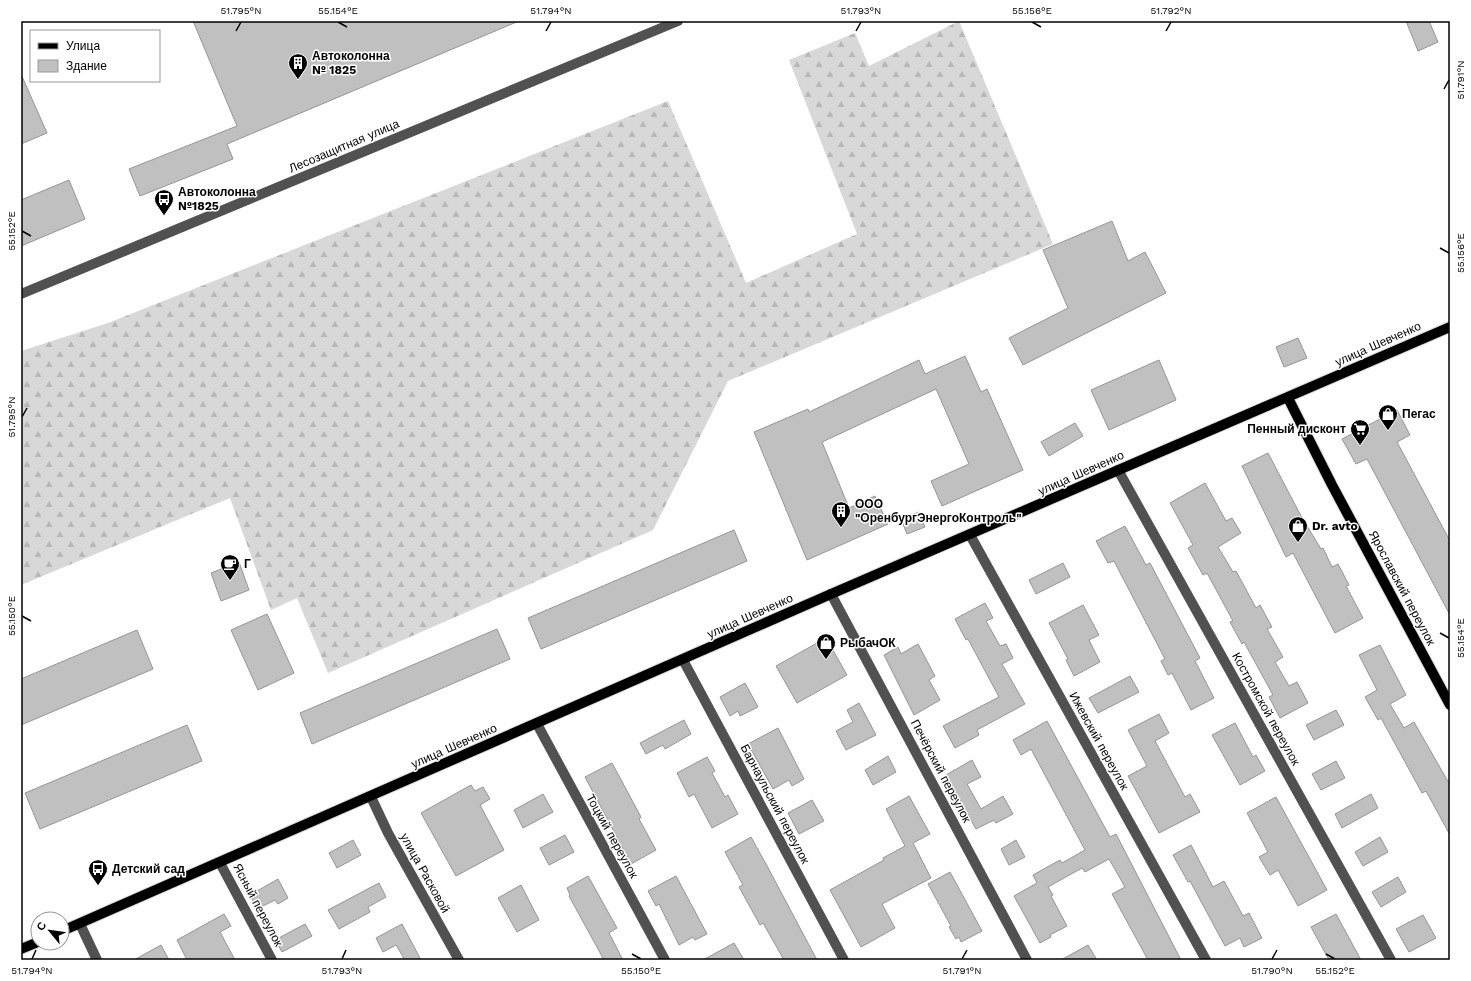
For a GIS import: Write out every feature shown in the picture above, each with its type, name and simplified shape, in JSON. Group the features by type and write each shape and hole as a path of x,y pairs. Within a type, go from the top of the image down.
{"main road":[{"name":"улица Шевченко","path":"70,928 831,594 1450,327"},
{"name":"Ярославский переулок","path":"1288,398 1332,485 1450,705"}],"street":[{"name":"Лесозащитная улица","path":"21,294 678,21"},
{"name":"Костромской переулок","path":"1118,470 1391,960"},
{"name":"Ижевский переулок","path":"970,535 1206,960"},
{"name":"Печёрский переулок","path":"831,594 1027,960"},
{"name":"Барнаульский переулок","path":"683,660 844,960"},
{"name":"Тоцкий переулок","path":"537,724 665,960"},
{"name":"улица Расковой","path":"371,797 388,833 459,960"},
{"name":"Ясный переулок","path":"220,863 272,960"},
{"path":"80,924 97,960"}],"green space":[{"path":"959,21 1053,244 728,381 653,530 328,673 297,598 271,610 230,498 21,585 21,351 108,323 668,101 746,283 857,234 789,60 855,33 869,66"}],"building":[{"name":"Автоколонна № 1825","path":"193,21 519,21 227,144 233,159 140,196 129,169 237,126"},
{"path":"1406,21 1429,21 1438,42 1418,51"},
{"path":"21,74 47,133 21,144"},
{"path":"69,180 85,219 21,246 21,200"},
{"path":"1112,221 1128,261 1145,252 1166,293 1023,365 1009,338 1068,308 1043,250"},
{"path":"1298,338 1307,358 1284,367 1276,347"},
{"path":"965,356 981,392 987,389 1023,470 942,506 931,481 969,464 936,389 822,442 849,508 875,496 888,524 807,560 754,432 808,409 809,412 919,360 925,374"},
{"path":"1159,360 1176,400 1109,430 1091,390"},
{"path":"1397,410 1410,435 1397,442 1450,541 1450,615 1367,459 1356,464 1342,439"},
{"path":"1075,423 1083,436 1049,456 1041,442"},
{"path":"1268,453 1301,516 1321,549 1323,548 1332,567 1338,564 1349,585 1346,586 1363,618 1335,633 1293,553 1286,557 1242,466"},
{"path":"1205,483 1226,521 1232,518 1241,533 1218,547 1233,572 1236,571 1256,608 1260,605 1272,627 1267,629 1283,657 1275,662 1289,686 1297,682 1308,703 1280,718 1269,697 1273,695 1244,642 1242,644 1230,622 1233,621 1207,573 1203,575 1188,548 1193,545 1170,503"},
{"path":"919,512 925,527 907,534 901,519"},
{"path":"1125,526 1146,565 1150,563 1200,658 1195,661 1214,698 1191,710 1172,673 1168,675 1161,661 1165,659 1114,561 1108,563 1096,541"},
{"path":"734,530 747,561 541,649 528,618"},
{"name":"Г","path":"239,562 249,590 221,601 211,573"},
{"path":"1063,563 1070,577 1036,594 1029,580"},
{"path":"985,603 993,618 986,621 1000,646 1006,644 1013,658 1002,664 1025,704 977,730 979,735 955,748 943,726 999,697 968,639 966,640 955,619"},
{"path":"1083,605 1099,635 1089,640 1100,662 1074,676 1066,660 1068,659 1049,623"},
{"path":"267,614 294,673 258,690 231,630"},
{"path":"497,629 510,659 312,744 300,713"},
{"path":"137,630 153,669 21,725 21,679"},
{"path":"826,638 847,675 797,703 776,666"},
{"path":"918,644 935,676 929,680 940,700 914,715 884,655 898,647 901,654"},
{"path":"1380,645 1406,695 1390,704 1404,728 1414,722 1450,785 1450,835 1426,791 1422,793 1381,718 1378,720 1365,697 1377,690 1359,655"},
{"path":"1130,676 1139,692 1098,713 1089,698"},
{"path":"745,683 758,707 740,716 738,711 730,716 720,697"},
{"path":"859,703 876,735 846,750 836,731 853,722 847,710"},
{"path":"1336,710 1344,725 1314,740 1306,725"},
{"path":"1159,714 1169,733 1155,741 1185,797 1190,794 1200,812 1159,833 1128,776 1147,766 1128,730"},
{"path":"684,720 691,734 665,749 663,745 646,754 640,743"},
{"path":"1047,721 1110,837 1116,834 1181,960 1148,960 1112,894 1125,887 1109,859 1085,872 1082,868 1048,887 1053,895 1051,896 1067,926 1050,935 1051,937 1040,943 1014,896 1037,883 1033,875 1060,860 1062,863 1085,850 1031,749 1021,755 1013,740"},
{"path":"1235,723 1253,757 1256,755 1265,771 1240,785 1212,735"},
{"path":"187,725 202,761 40,829 25,793"},
{"path":"778,728 804,779 792,786 789,780 773,789 748,744"},
{"path":"888,756 896,772 873,785 865,770"},
{"path":"707,757 715,771 712,773 725,797 728,795 738,814 712,828 694,794 689,797 677,773"},
{"path":"972,760 981,777 967,784 981,809 1003,796 1013,814 996,823 994,820 976,829 946,775"},
{"path":"1336,761 1345,778 1321,790 1312,774"},
{"path":"612,763 641,817 639,819 656,850 631,864 585,777"},
{"path":"471,785 475,791 483,787 490,799 480,805 504,850 456,876 421,813"},
{"path":"543,794 553,812 523,828 514,810"},
{"path":"1371,794 1378,808 1342,828 1335,814"},
{"path":"909,796 930,834 913,843 931,878 882,904 895,928 861,947 830,890 884,860 883,858 905,846 886,809"},
{"path":"1276,797 1327,890 1298,906 1278,870 1270,875 1259,857 1268,852 1247,813"},
{"path":"812,800 824,821 799,834 788,813"},
{"path":"565,835 574,852 549,865 540,848"},
{"path":"751,837 817,960 784,960 763,923 760,925 739,887 743,885 725,852"},
{"path":"1380,837 1388,852 1363,866 1355,852"},
{"path":"353,840 361,855 337,868 329,853"},
{"path":"1016,840 1025,857 1009,865 1001,849"},
{"path":"1191,845 1213,887 1224,881 1243,916 1249,913 1262,938 1244,947 1240,938 1225,946 1190,881 1188,882 1173,855"},
{"path":"950,872 982,931 961,942 959,937 956,939 949,927 951,926 928,884"},
{"path":"588,876 617,928 609,933 623,960 604,960 569,896 570,895 567,888"},
{"path":"676,876 707,934 695,940 693,937 679,945 659,904 656,906 648,891"},
{"path":"1398,877 1406,892 1381,907 1372,892"},
{"path":"278,879 288,898 278,904 275,900 257,909 250,895"},
{"path":"379,883 386,897 368,907 370,912 339,929 328,910"},
{"path":"521,885 539,920 517,932 498,898"},
{"path":"224,914 231,926 220,932 235,960 187,960 177,940"},
{"path":"1336,914 1361,960 1329,960 1311,927"},
{"path":"1423,915 1436,938 1409,952 1396,929"},
{"path":"305,924 312,936 282,952 275,940"},
{"path":"402,924 421,960 405,960 396,945 383,952 376,938"},
{"path":"734,943 744,960 703,960"},
{"path":"161,945 169,960 134,960"},
{"path":"1088,945 1097,960 1061,960"}],"place":[{"name":"Автоколонна № 1825","path":"298,80"},
{"name":"Автоколонна №1825","path":"164,216"},
{"name":"Пегас","path":"1388,431"},
{"name":"Пенный дисконт","path":"1360,446"},
{"name":"ООО \"ОренбургЭнергоКонтроль\"","path":"841,528"},
{"name":"Dr. avto","path":"1298,543"},
{"name":"Г","path":"230,581"},
{"name":"РыбачОК","path":"826,660"},
{"name":"Детский сад","path":"98,886"}]}
